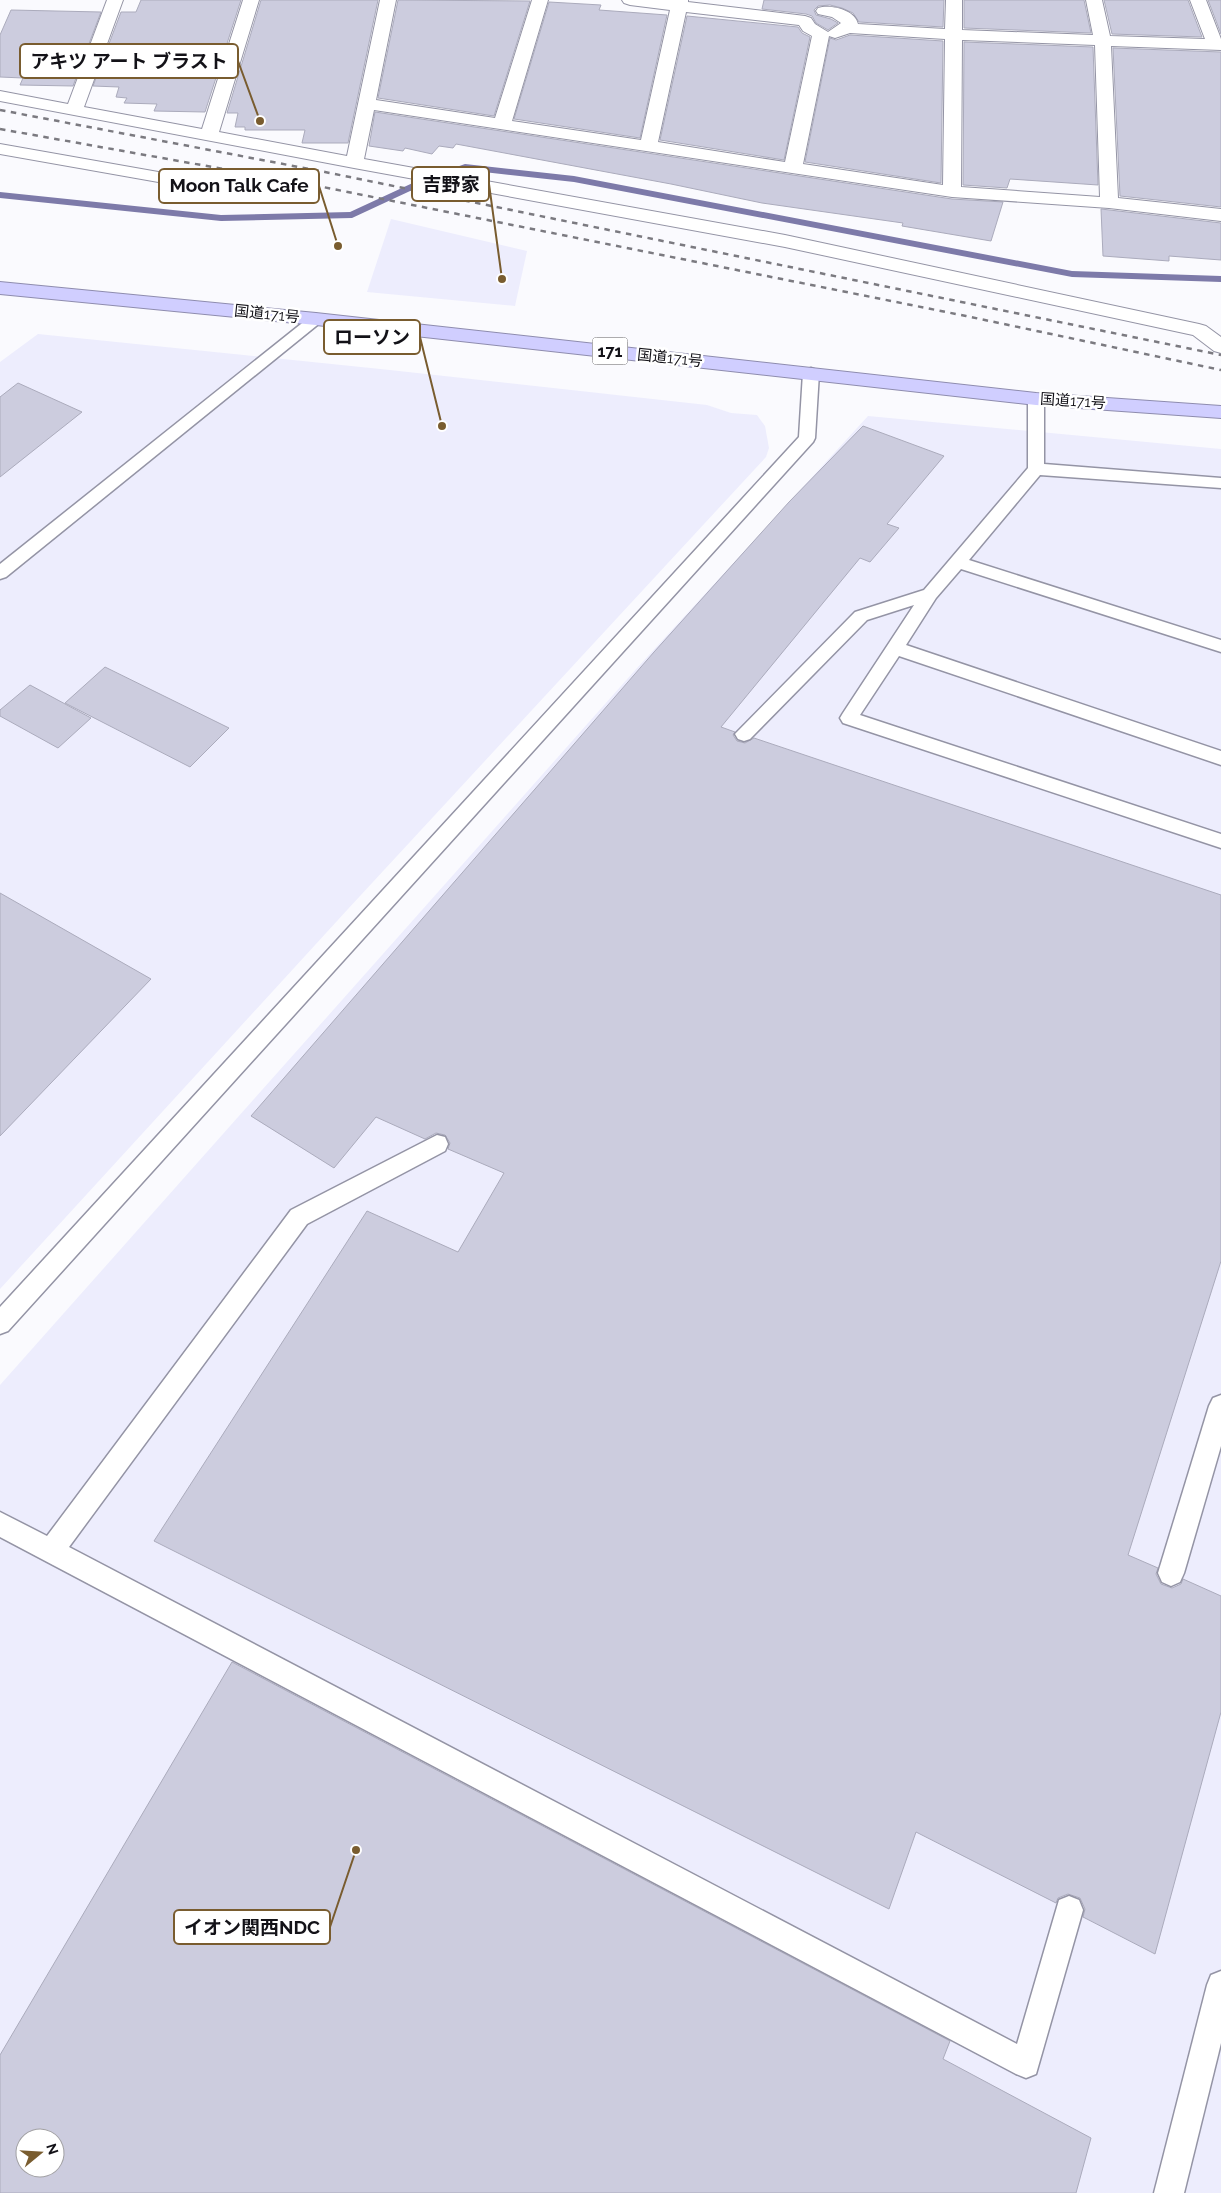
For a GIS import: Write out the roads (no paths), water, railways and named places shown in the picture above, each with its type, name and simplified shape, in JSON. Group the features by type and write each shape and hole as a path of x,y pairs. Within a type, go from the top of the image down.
{"highway":[{"name":"国道171号","path":"0,288 316,319 1036,399 1221,412"}],"street":[{"path":"74,110 115,0"},
{"path":"209,135 251,0"},
{"path":"354,163 388,0"},
{"path":"502,124 540,0"},
{"path":"630,0 679,3 805,21 825,5 845,17 850,22 848,28"},
{"path":"952,192 954,0"},
{"path":"1094,0 1103,40 1109,204"},
{"path":"805,21 806,26 821,34 841,32 848,28 955,35 1218,45 1198,0"},
{"path":"648,146 679,3"},
{"path":"793,168 821,34"},
{"path":"0,96 354,163 785,240 1199,330 1221,347"},
{"path":"366,104 952,192 1221,215"},
{"path":"0,149 164,178"}],"lane":[{"path":"0,573 316,319"},
{"path":"0,1323 807,438 811,373"},
{"path":"1036,399 1036,469 930,594 849,718 1221,841"},
{"path":"1036,469 1221,483"},
{"path":"957,562 1221,646"},
{"path":"744,734 860,616 930,594"},
{"path":"894,648 1221,758"},
{"path":"51,1551 299,1217 437,1144"},
{"path":"1171,1573 1221,1406"},
{"path":"0,1524 1026,2064 1069,1910"},
{"path":"1169,2193 1221,1985"}],"waterway":[{"path":"0,195 221,218 352,215 420,183 465,167 574,179 1072,274 1221,279"}],"railway":[{"path":"0,110 325,172 1221,355"},
{"path":"0,129 313,185 966,316 1221,370"}],"place":[{"name":"アキツ アート ブラスト","path":"260,121"},
{"name":"Moon Talk Cafe","path":"338,246"},
{"name":"吉野家","path":"502,279"},
{"name":"ローソン","path":"442,426"},
{"name":"イオン関西NDC","path":"356,1850"}]}
